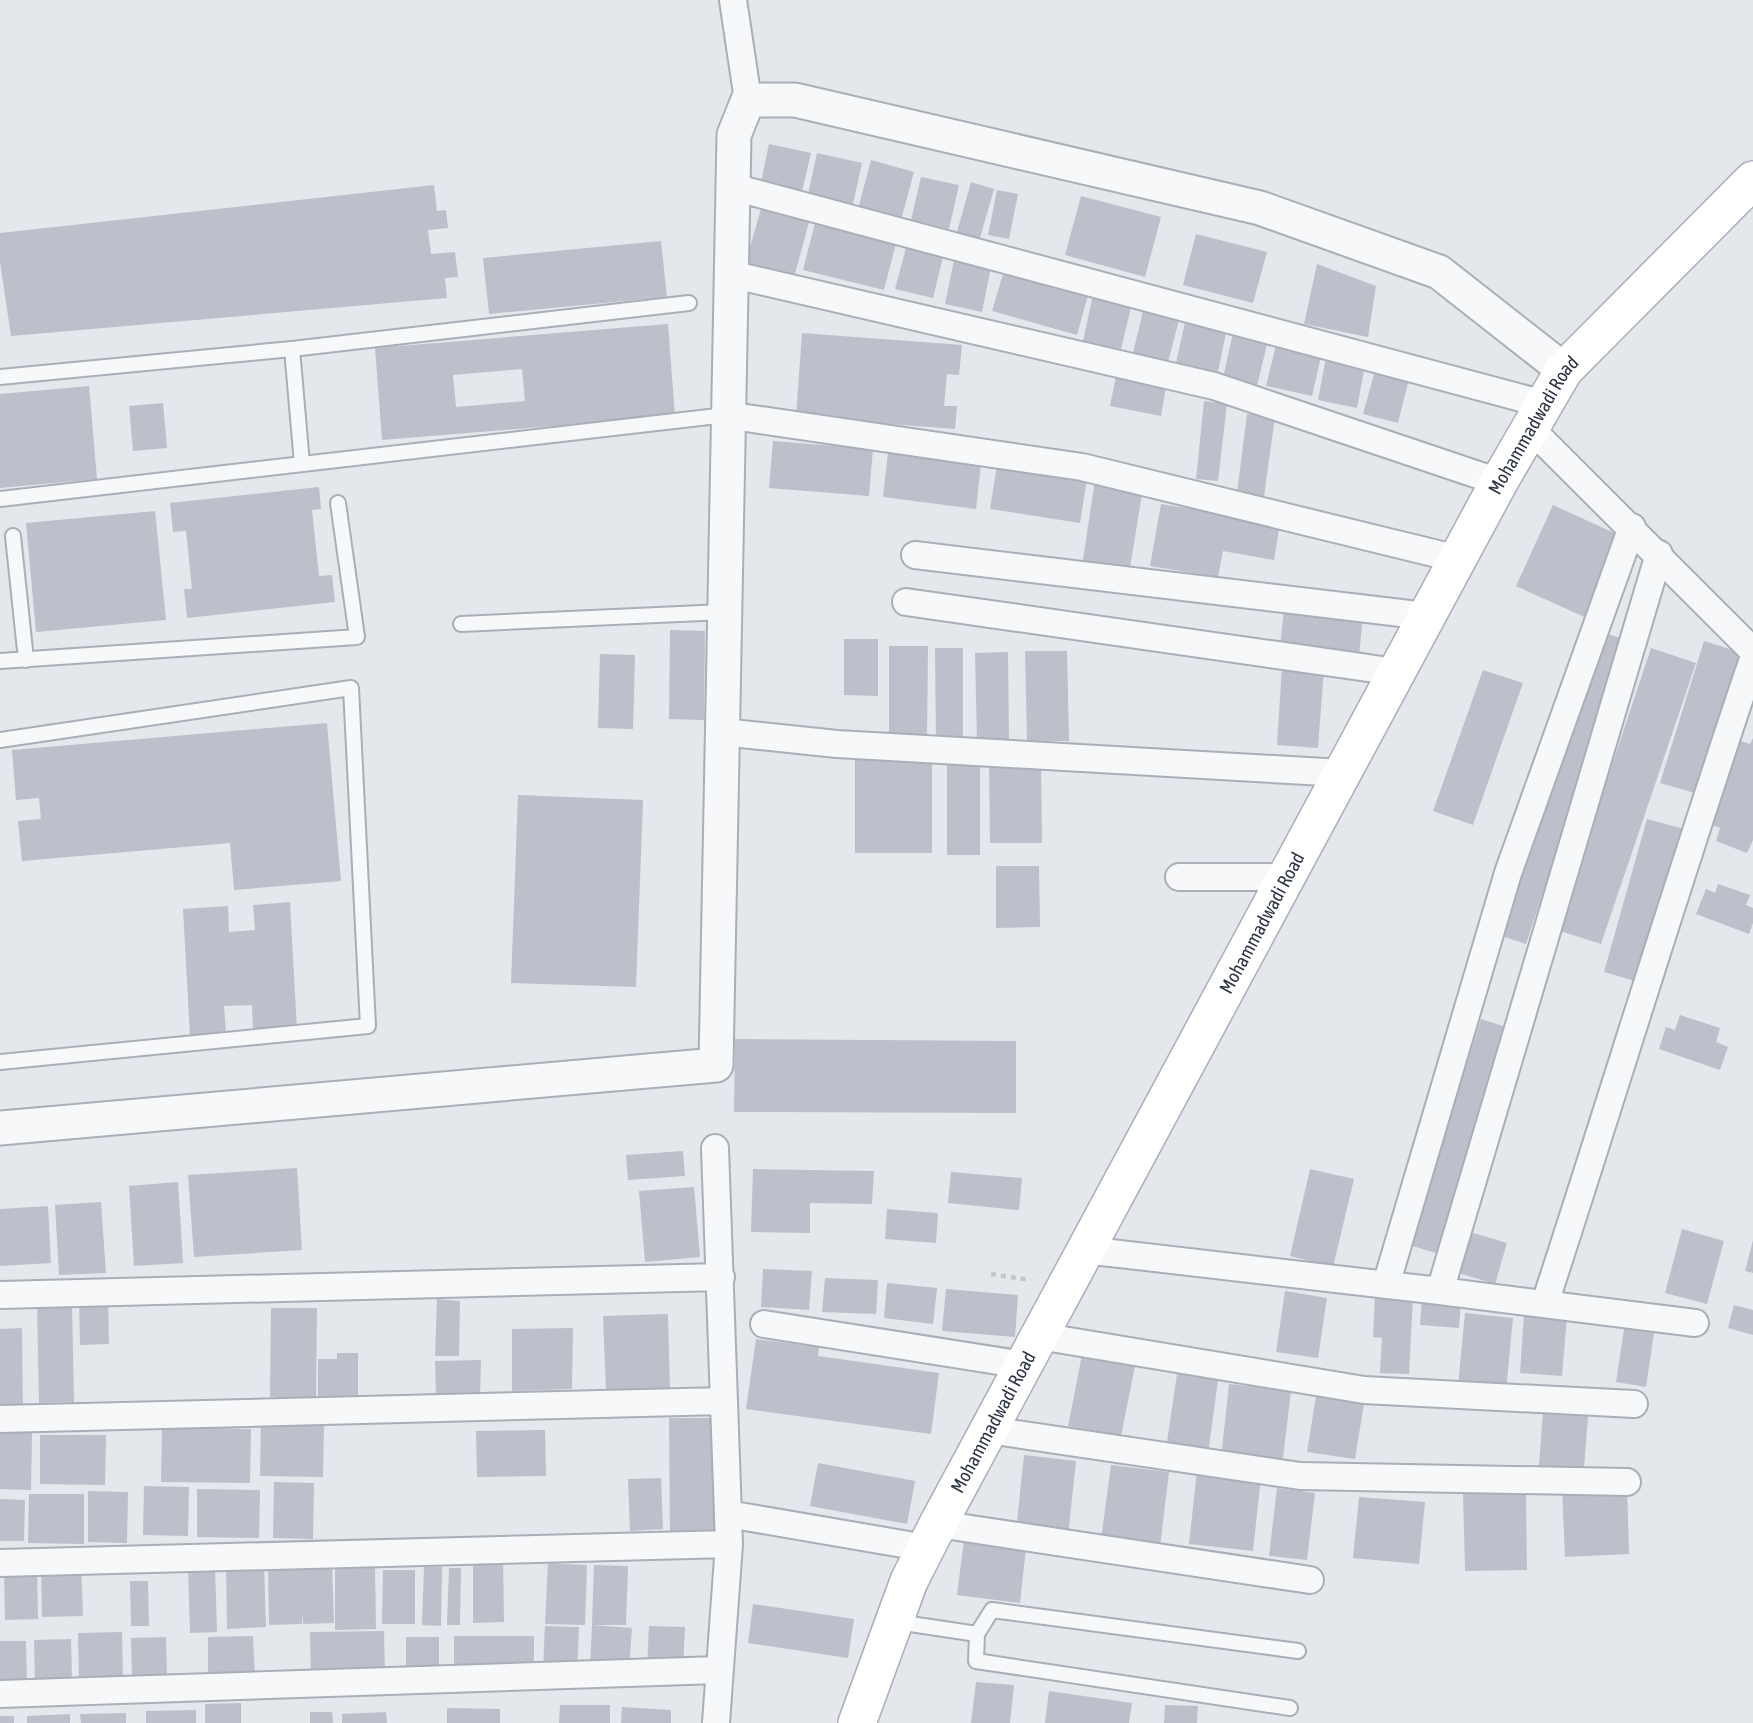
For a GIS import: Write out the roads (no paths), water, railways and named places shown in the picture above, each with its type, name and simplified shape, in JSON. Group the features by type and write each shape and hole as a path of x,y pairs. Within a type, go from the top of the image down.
{"main road":[{"name":"Mohammadwadi Road","path":"857,1723 909,1581 932,1536 1426,616 1537,416 1564,370 1753,180"}],"street":[{"path":"0,1128 716,1065 726,415 734,135 748,100 733,0"},
{"path":"748,100 794,100 1259,208 1439,272 1564,370"},
{"path":"733,187 1537,416 1632,527 1753,651"},
{"path":"730,274 1214,386 1499,482"},
{"path":"726,415 1082,467 1458,559"},
{"path":"1386,1285 1508,873 1632,527"},
{"path":"1440,1291 1659,554"},
{"path":"915,555 1426,616"},
{"path":"906,602 1396,672"},
{"path":"1545,1303 1642,1006 1694,832 1753,659"},
{"path":"722,732 836,744 1342,773"},
{"path":"1179,877 1286,877"},
{"path":"715,1147 729,1544 716,1723"},
{"path":"1085,1250 1695,1323"},
{"path":"0,1295 721,1277"},
{"path":"764,1324 1032,1350 1364,1390 1634,1404"},
{"path":"0,1419 724,1401"},
{"path":"989,1430 1300,1476 1626,1482"},
{"path":"728,1514 1310,1580"},
{"path":"0,1563 729,1544"},
{"path":"0,1694 718,1670"}],"lane":[{"path":"0,377 292,349 688,303"},
{"path":"292,349 302,464"},
{"path":"0,499 726,415"},
{"path":"0,662 358,637 338,503"},
{"path":"13,536 26,660"},
{"path":"461,624 724,612"},
{"path":"0,740 351,688 368,1026 0,1062"},
{"path":"1290,1708 976,1661 977,1634 992,1610 1298,1651"},
{"path":"895,1622 977,1634"}]}
